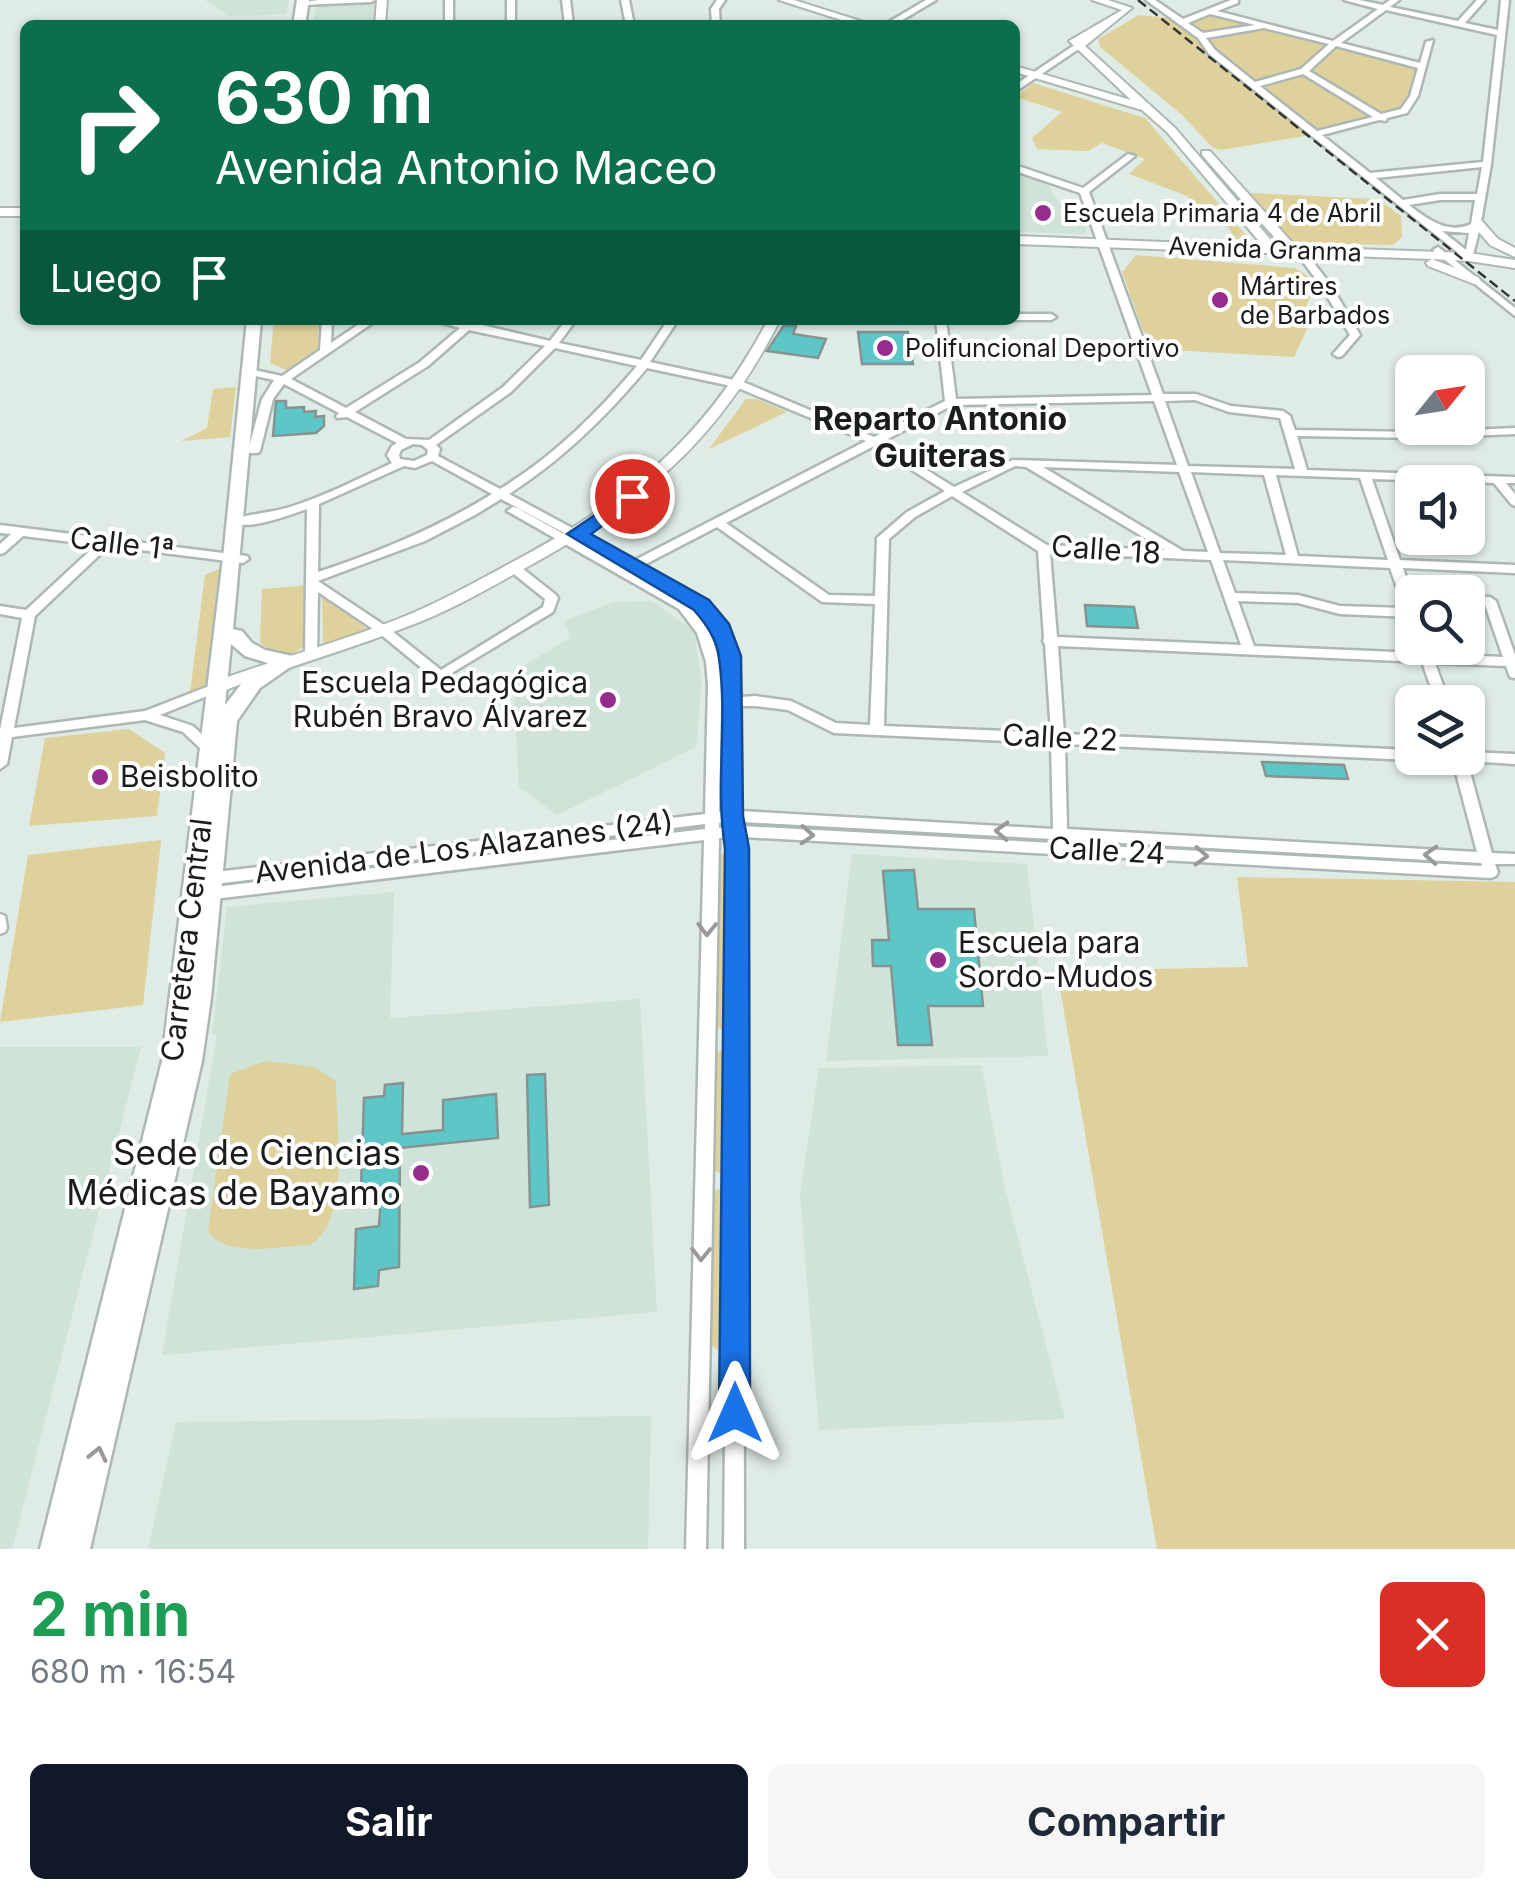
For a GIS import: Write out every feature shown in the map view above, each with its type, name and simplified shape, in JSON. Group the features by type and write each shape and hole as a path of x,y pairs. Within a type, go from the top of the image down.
{"highway":[{"name":"Carretera Central","path":"76,1549 190,1061 200,998 210,750 235,635 240,522 264,378 255,325"},
{"name":"Carretera Central","path":"240,522 264,378 264,325"},
{"name":"Carretera Central","path":"54,1549 174,1062 227,720 224,685 238,558"},
{"path":"235,635 243,646 257,654 290,661"},
{"path":"227,720 253,683 290,661"}],"main road":[{"path":"766,0 833,20"},
{"path":"784,0 851,20"},
{"path":"1097,0 1126,7"},
{"path":"1080,43 1126,7"},
{"path":"1080,43 1234,184 1293,248"},
{"path":"1080,43 1160,115 1271,247"},
{"path":"1022,75 1160,115"},
{"path":"1218,186 1234,184"},
{"path":"1478,224 1515,258"},
{"name":"Avenida Granma","path":"1020,237 1441,253"},
{"name":"Avenida Granma","path":"1293,248 1515,258"},
{"path":"1387,254 1438,264 1474,280"},
{"path":"224,685 424,614 612,512 688,448 739,384 771,325"}],"street":[{"path":"303,2 371,0"},
{"path":"897,20 932,0"},
{"path":"1152,2 1170,0"},
{"path":"1348,0 1501,33"},
{"path":"1255,85 1304,72 1335,43 1395,0"},
{"path":"1458,25 1481,0"},
{"path":"1152,2 1202,36 1212,52 1467,253 1478,224 1506,0"},
{"path":"1182,22 1235,2"},
{"path":"1212,12 1422,66"},
{"path":"1202,36 1262,27"},
{"path":"1316,134 1404,111 1414,96 1430,42"},
{"path":"1022,75 1080,43"},
{"path":"1304,72 1383,119"},
{"path":"1084,192 1130,156"},
{"path":"1370,176 1487,164"},
{"path":"1020,170 1084,192"},
{"path":"1084,192 1248,650"},
{"path":"1403,203 1440,197 1482,197"},
{"path":"1430,225 1458,231 1478,224"},
{"path":"1293,248 1326,285 1354,336 1338,354"},
{"path":"1441,253 1515,313"},
{"path":"1020,317 1050,317"},
{"path":"325,351 327,325"},
{"path":"264,378 325,351 364,325"},
{"path":"343,415 424,364 468,325"},
{"name":"Calle 18","path":"478,325 739,384 872,440 1044,550 1515,568"},
{"path":"240,522 313,502 400,463 429,455 495,401 554,344 567,325"},
{"path":"314,580 391,550 495,496 589,428 647,364 670,325"},
{"path":"941,325 951,402"},
{"path":"264,378 400,445 429,455 495,496 701,605 718,624 730,656 732,702 734,1549"},
{"path":"629,568 951,402 1196,396 1230,409 1271,411 1285,416 1302,473"},
{"path":"1290,432 1420,435 1515,431"},
{"path":"400,445 394,458 400,463"},
{"path":"877,730 878,600 883,538 892,528 1013,463 1515,480"},
{"path":"1029,464 1182,555"},
{"path":"1269,472 1293,560"},
{"path":"1365,475 1400,575"},
{"path":"1498,480 1515,502"},
{"path":"311,653 313,502"},
{"path":"717,522 826,599 878,600"},
{"name":"Calle 1ª","path":"0,529 238,558"},
{"path":"0,550 20,532"},
{"path":"0,764 29,616 106,542"},
{"path":"1044,550 1058,738 1060,841"},
{"path":"314,580 440,676 550,609 552,598 546,590 514,568"},
{"path":"629,568 683,606 703,627 711,644 714,704 696,1549"},
{"path":"1230,597 1298,599 1340,610 1395,607"},
{"path":"1485,601 1490,601 1514,666 1485,662"},
{"path":"0,610 29,616"},
{"path":"1049,641 1395,652"},
{"path":"4,734 147,716 224,685"},
{"name":"Calle 22","path":"714,704 790,706 834,728 1395,753"},
{"path":"147,716 188,729 210,750"},
{"path":"1485,758 1515,759"},
{"path":"1464,775 1486,858"},
{"name":"Avenida de Los Alazanes (24)","path":"203,887 733,824"},
{"name":"Calle 24","path":"733,824 1060,841 1491,872 1486,858 1515,859"}],"shaded area":[{"path":"205,0 289,0 287,14 229,16"},
{"path":"375,3 373,20 314,20 316,5"},
{"path":"1217,12 1403,61 1423,60 1404,111 1317,134 1221,150 1213,148 1182,115 1100,47 1098,39 1139,15 1173,18"},
{"path":"1033,83 1145,118 1250,240 1235,239 1228,227 1211,219 1187,196 1129,174 1145,159 1102,143 1088,151 1037,149 1032,138 1062,112 1020,98"},
{"name":"Escuela Primaria 4 de Abril","path":"1020,172 1048,181 1055,198 1086,227 1087,234 1020,232"},
{"path":"1250,193 1378,199 1401,216 1402,237 1393,245 1293,243"},
{"name":"Mártires de Barbados","path":"1136,255 1295,268 1324,286 1312,293 1304,311 1314,314 1294,357 1172,350 1143,331 1122,272"},
{"path":"274,325 319,325 317,353 286,370 270,363"},
{"path":"236,387 230,437 181,441 207,428 213,389"},
{"path":"746,399 757,399 787,412 709,449"},
{"path":"223,567 211,686 190,693 205,575"},
{"path":"309,585 304,647 291,654 273,654 260,642 262,589"},
{"path":"322,596 370,631 323,643"},
{"name":"Escuela Pedagógica Rubén Bravo Álvarez","path":"652,601 694,631 702,681 696,747 557,815 519,787 513,672 570,638 565,621 613,602"},
{"name":"Beisbolito","path":"129,729 165,753 157,816 29,826 45,738"},
{"path":"161,840 143,1005 0,1022 28,855"},
{"name":"Escuela para Sordo-Mudos","path":"852,854 1027,864 1048,1056 826,1061"},
{"path":"715,857 729,857 733,1022 724,1032 716,1025"},
{"path":"1237,877 1515,882 1515,1549 1157,1549 1057,971 1248,967"},
{"name":"Sede de Ciencias Médicas de Bayamo","path":"394,892 390,1018 640,999 657,1312 162,1355 217,1035 212,1034 227,907"},
{"path":"0,1047 141,1047 12,1549 0,1549"},
{"path":"725,1048 732,1054 733,1171 722,1175 713,1169 715,1054"},
{"path":"265,1061 315,1067 336,1081 336,1194 323,1233 310,1245 241,1248 216,1240 208,1231 230,1074"},
{"path":"981,1065 1005,1188 1065,1419 819,1430 800,1194 819,1068"},
{"path":"724,1186 731,1193 730,1340 719,1351 709,1343 712,1193"},
{"path":"651,1416 648,1549 148,1549 176,1422"}],"building":[{"path":"784,325 796,326 793,334 826,339 818,358 767,351"},
{"name":"Polifuncional Deportivo","path":"858,332 908,332 913,364 862,364"},
{"path":"276,401 286,401 286,408 316,411 315,417 324,416 324,426 316,433 273,436"},
{"path":"1085,605 1134,607 1138,628 1087,626"},
{"path":"1262,762 1344,765 1348,779 1266,776"},
{"name":"Escuela para Sordo-Mudos","path":"914,870 918,909 974,909 983,1006 928,1006 932,1045 898,1045 891,966 873,966 872,940 889,940 883,871"},
{"path":"545,1074 549,1205 530,1207 527,1075"},
{"path":"403,1083 402,1134 443,1130 443,1100 496,1094 498,1138 400,1148 399,1267 379,1270 378,1286 354,1289 356,1229 379,1226 380,1212 380,1188 361,1190 364,1098 384,1096 385,1085"}],"railway":[{"path":"1138,0 1515,301"}],"place":[{"name":"Escuela Primaria 4 de Abril","path":"1043,213"},
{"name":"Mártires de Barbados","path":"1220,300"},
{"name":"Polifuncional Deportivo","path":"885,348"},
{"name":"Escuela Pedagógica Rubén Bravo Álvarez","path":"608,700"},
{"name":"Beisbolito","path":"100,777"},
{"name":"Escuela para Sordo-Mudos","path":"938,960"},
{"name":"Sede de Ciencias Médicas de Bayamo","path":"421,1173"}],"district":[{"name":"Reparto Antonio Guiteras","path":"940,438"}],"route":[{"path":"632,496 577,534 660,578 701,605 718,624 730,656 732,816 737,848 735,1413"}]}
